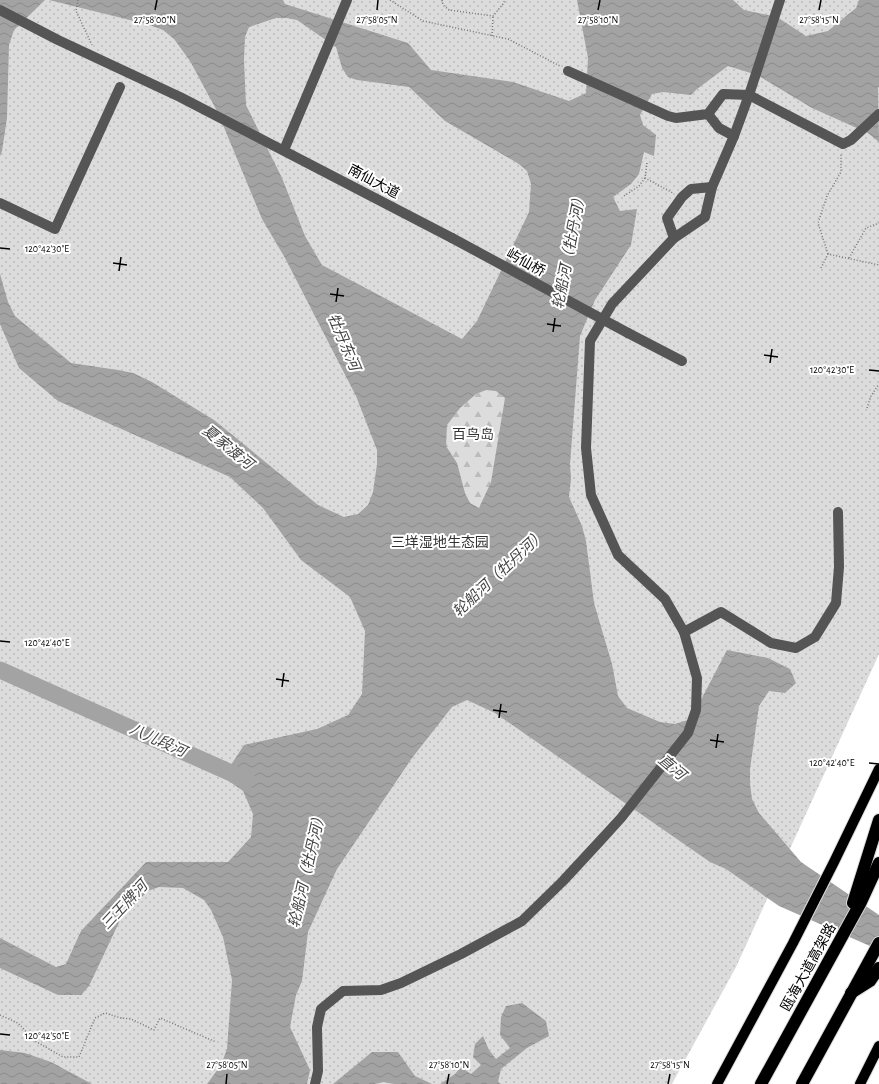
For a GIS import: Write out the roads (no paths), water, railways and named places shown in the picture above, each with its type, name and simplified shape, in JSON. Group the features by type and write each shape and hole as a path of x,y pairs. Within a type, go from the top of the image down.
{"highway":[{"path":"865,882 879,820"},
{"path":"865,882 879,863"},
{"name":"瓯海大道高架路","path":"761,1084 831,957 855,900 865,882"},
{"path":"865,979 879,943"},
{"path":"802,1084 850,994 879,968"}],"main road":[{"path":"717,1084 793,943 879,769"},
{"path":"860,1084 879,1046"}],"street":[{"path":"284,150 347,0"},
{"path":"315,1084 318,1071 317,1027 321,1009 343,991 380,990 402,983 461,954 522,921 564,881 621,818 688,733 696,710 697,678 684,632 666,599 618,555 591,495 586,448 590,340 612,304 674,238 705,217 712,187 734,136 751,90 779,5"},
{"name":"南仙大道","path":"0,10 58,40 180,97 452,238"},
{"path":"568,71 676,118 708,114 723,94 751,90 843,144 851,140 879,114"},
{"path":"0,203 55,229 120,87"},
{"path":"708,114 719,128 734,136"},
{"path":"674,238 667,218 682,197 691,189 712,187"},
{"name":"屿仙桥","path":"452,238 682,361"},
{"path":"684,632 721,612 771,643 796,648 815,637 836,603 839,566 838,512"}],"water":[{"path":"0,0 45,0 14,30 9,45 7,118 0,156"},
{"path":"49,0 283,0 285,4 408,43 431,70 513,82 569,101 586,93 588,58 577,0 733,0 744,10 777,17 806,36 828,31 856,8 859,0 879,0 879,142 868,133 812,108 757,75 728,66 691,95 663,92 652,94 640,115 643,125 656,135 654,156 644,152 639,174 631,184 613,197 620,211 637,209 631,245 595,300 580,336 570,464 571,479 569,497 582,526 586,541 594,603 612,664 618,696 627,708 660,722 675,724 691,719 727,650 768,658 790,669 796,683 785,693 769,691 759,706 750,769 752,799 759,813 801,862 879,915 879,950 779,906 726,869 710,862 495,713 467,700 452,707 412,758 337,869 308,932 302,981 296,995 290,1027 310,1070 307,1084 207,1084 221,1065 227,1049 232,980 223,937 211,910 204,900 183,888 159,887 148,891 122,916 89,986 81,995 58,995 0,968 0,938 56,967 66,964 81,931 146,862 228,862 251,837 253,814 243,791 223,777 244,745 317,729 348,715 362,694 365,631 350,597 301,560 263,508 230,477 58,401 19,368 0,324 0,274 8,302 15,316 71,363 133,373 152,382 214,420 318,505 344,517 358,514 368,505 373,492 377,464 377,450 356,396 285,258 262,219 218,113 190,61 174,39 163,30 150,25","holes":["276,18 297,20 336,47 342,68 348,77 357,80 409,87 445,121 519,164 527,171 531,184 529,212 477,321 462,339 322,265 305,236 282,178 246,105 244,60 245,37 249,27","486,390 496,391 505,398 491,482 479,508 470,503 465,493 457,463 446,446 447,425 460,408 476,394"]},
{"path":"522,1003 546,1021 549,1036 527,1048 501,1069 498,1082 501,1084 440,1084 455,1074 461,1067 471,1074 481,1065 473,1057 475,1044 483,1036 489,1050 496,1059 510,1048 500,1035 501,1017 506,1006"},
{"path":"0,1050 25,1053 51,1062 92,1084 0,1084"},
{"path":"372,1052 398,1052 415,1076 432,1084 394,1084 384,1082 375,1084 333,1084"}],"waterway":[{"name":"八儿段河","path":"0,670 247,780"}],"water label":[{"name":"轮船河（牡丹河）","path":"569,250"},
{"name":"牡丹东河","path":"344,342"},
{"name":"夏家渡河","path":"228,447"},
{"name":"轮船河（牡丹河）","path":"499,573"},
{"name":"直河","path":"672,767"},
{"name":"轮船河（牡丹河）","path":"307,869"},
{"name":"三王牌河","path":"124,905"}],"park label":[{"name":"百鸟岛","path":"473,434"},
{"name":"三垟湿地生态园","path":"440,542"}]}
